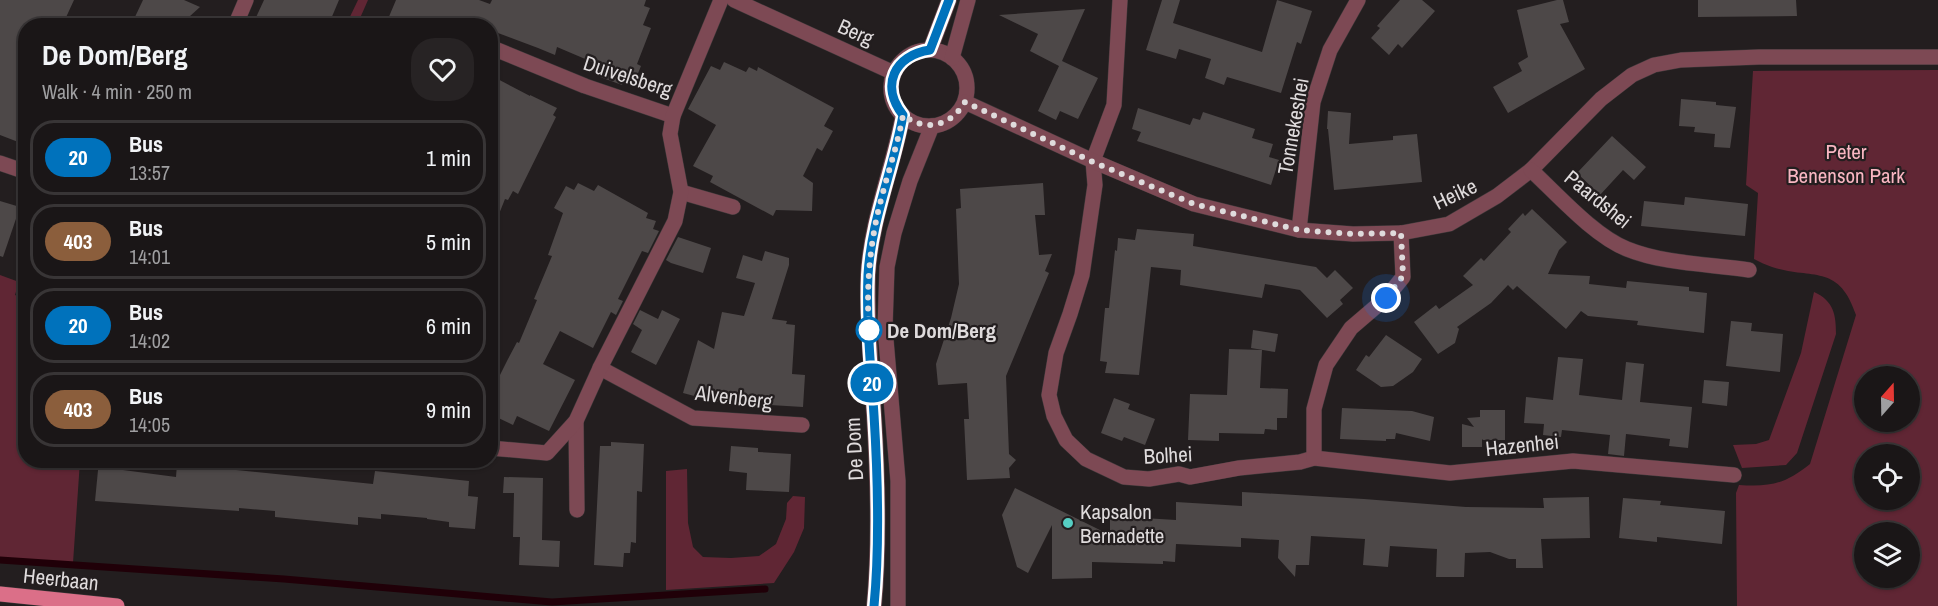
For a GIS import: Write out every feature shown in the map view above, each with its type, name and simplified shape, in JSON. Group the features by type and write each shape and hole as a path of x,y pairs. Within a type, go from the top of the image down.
{"main road":[{"name":"Heerbaan","path":"0,594 117,606"}],"street":[{"path":"238,18 246,0"},
{"name":"Duivelsberg","path":"498,50 585,86 673,116 721,0"},
{"name":"Berg","path":"734,0 894,73"},
{"path":"930,50 949,0"},
{"path":"952,58 968,0"},
{"path":"1093,162 1114,105 1120,0"},
{"name":"Tonnekeshei","path":"1299,230 1313,102 1330,50 1358,0"},
{"path":"930,50 941,52 952,58 961,67 966,78 967,90 965,102 959,112 952,119 932,126 912,122 903,115 892,96 891,84 894,73 908,56 930,50"},
{"name":"Heike","path":"965,102 1093,162 1194,204 1299,230 1353,234 1401,233 1449,224 1497,196 1531,170 1601,99 1632,75 1654,65 1681,60 1759,57 1938,57"},
{"name":"De Dom","path":"874,606 878,496 868,322 868,272 876,223 898,144 903,115"},
{"path":"498,449 547,453 576,421 600,368 675,221 681,192 670,134 673,116"},
{"name":"De Dom","path":"898,606 898,481 885,328 887,267 894,232 909,181 932,126"},
{"name":"Bolhei","path":"1093,162 1095,184 1082,275 1056,353 1049,395 1054,416 1066,440 1086,459 1104,469 1124,477 1149,479 1179,474 1190,477 1239,468 1300,462 1314,458"},
{"path":"0,164 18,170"},
{"name":"Paardshei","path":"1531,170 1575,212 1624,248 1653,257 1749,270"},
{"path":"681,192 733,207"},
{"path":"1314,458 1314,409 1326,365 1351,328 1386,298 1403,276 1401,233"},
{"name":"Alvenberg","path":"600,368 693,418 802,425"},
{"path":"576,421 577,510"},
{"name":"Hazenhei","path":"1314,458 1450,474 1573,461 1734,475"}],"green space":[{"path":"358,0 368,0 360,18 349,18"},
{"name":"Peter Benenson Park","path":"1938,70 1938,606 1737,606 1736,493 1739,485 1777,483 1793,476 1810,464 1856,315 1841,287 1832,280 1823,276 1786,271 1754,259 1758,193 1746,185 1753,71"},
{"path":"0,275 18,282 15,295 18,296 18,468 80,468 73,563 0,558"},
{"path":"1814,292 1830,304 1836,334 1797,453 1786,465 1742,468 1733,445 1756,444 1769,440 1801,353"},
{"path":"687,469 688,523 693,547 703,557 759,556 776,544 786,519 787,503 793,496 805,497 804,528 794,552 774,583 666,590 666,471"}],"building":[{"path":"0,0 74,0 66,18 18,18 18,142 0,135"},
{"path":"143,0 184,0 200,7 188,18 134,18"},
{"path":"264,0 339,0 331,18 256,18"},
{"path":"396,0 479,0 490,4 492,0 646,0 644,6 650,8 643,25 651,28 637,64 641,66 634,83 624,79 622,85 600,77 604,67 557,47 555,55 498,33 498,18 388,18"},
{"path":"1162,0 1180,0 1173,23 1262,52 1277,0 1312,11 1301,44 1297,42 1281,93 1227,77 1224,85 1205,78 1211,59 1179,49 1176,59 1146,50"},
{"path":"1400,0 1422,0 1435,11 1402,48 1398,44 1389,55 1371,38 1380,28 1377,26"},
{"path":"1563,0 1569,22 1560,24 1585,69 1508,113 1493,87 1522,71 1518,63 1528,57 1517,10"},
{"path":"1698,0 1796,0 1797,16 1698,17"},
{"path":"1085,9 1062,61 1098,78 1078,119 1060,111 1056,120 1038,111 1059,66 1030,51 1038,34 999,15"},
{"path":"724,62 746,72 749,67 757,71 758,67 834,108 824,126 833,131 822,151 817,148 803,176 813,183 812,211 776,210 773,216 710,182 713,176 693,166 716,125 688,109 711,66 720,70"},
{"path":"498,79 557,108 553,115 556,117 518,194 513,191 508,200 505,199 498,216"},
{"path":"1681,99 1716,102 1716,105 1736,107 1730,148 1714,147 1715,134 1694,132 1695,127 1679,126"},
{"path":"1138,108 1190,125 1193,118 1200,120 1203,112 1255,129 1252,138 1273,144 1269,157 1279,160 1271,185 1137,141 1141,132 1132,129"},
{"path":"1328,111 1351,113 1349,144 1393,140 1393,136 1417,134 1422,182 1334,190 1327,129"},
{"path":"1612,136 1646,167 1634,180 1623,170 1600,195 1577,173"},
{"path":"578,183 594,191 598,185 648,213 646,218 656,221 653,229 659,231 648,253 642,251 618,299 623,301 616,315 611,312 593,348 560,331 543,364 575,380 549,431 517,416 513,425 498,418 498,379 517,342 519,343 552,256 548,255 563,213 554,208 566,186 574,190"},
{"path":"1043,183 1045,215 1035,215 1039,255 1052,254 1045,271 1049,273 1006,376 1009,454 1016,460 1009,468 1010,478 967,480 964,419 969,419 967,383 938,385 936,364 959,284 956,209 961,208 960,189"},
{"path":"1685,197 1748,204 1745,236 1641,226 1644,201 1684,205"},
{"path":"0,201 18,206 18,213 3,257 0,256"},
{"path":"1532,209 1567,242 1559,250 1548,274 1590,276 1589,284 1626,288 1627,281 1689,287 1689,291 1707,293 1704,333 1637,325 1638,321 1588,316 1581,311 1566,329 1517,286 1513,290 1508,285 1491,303 1457,327 1459,329 1455,343 1438,354 1414,322 1436,305 1439,309 1473,285 1463,276 1481,258 1484,261 1511,232 1508,229 1523,213 1525,216"},
{"path":"1137,229 1194,234 1193,246 1316,267 1327,278 1335,270 1353,288 1340,300 1343,304 1327,318 1300,290 1265,284 1262,298 1180,285 1181,270 1151,267 1139,375 1105,373 1107,362 1100,361 1105,308 1109,308 1115,250 1117,251 1118,238 1135,240"},
{"path":"678,237 711,248 703,273 666,260"},
{"path":"765,251 789,258 789,265 772,319 787,321 786,324 795,325 792,374 805,375 803,407 717,402 683,393 698,340 714,349 722,312 744,316 755,283 736,278 743,255 762,261"},
{"path":"640,310 658,319 662,310 680,319 656,365 631,352 642,330 633,324"},
{"path":"1731,321 1752,323 1751,331 1783,334 1780,372 1726,366"},
{"path":"1253,330 1278,334 1275,352 1251,348"},
{"path":"1386,335 1422,359 1413,372 1393,386 1381,387 1356,370 1366,355 1369,357"},
{"path":"1229,349 1262,350 1260,388 1288,389 1287,418 1277,418 1277,430 1265,429 1264,434 1219,433 1219,441 1188,440 1190,394 1227,395"},
{"path":"1558,357 1583,359 1579,395 1622,400 1626,362 1644,364 1640,402 1692,407 1688,448 1669,446 1670,439 1626,434 1624,456 1608,454 1610,435 1562,430 1561,437 1543,435 1544,424 1524,423 1526,397 1553,400"},
{"path":"1704,380 1729,382 1727,406 1702,403"},
{"path":"1114,398 1130,404 1128,409 1155,419 1145,445 1124,437 1122,441 1101,433"},
{"path":"1342,408 1412,411 1434,417 1430,441 1396,433 1395,439 1386,439 1386,441 1340,439"},
{"path":"1480,410 1505,410 1505,440 1482,439 1482,447 1462,447 1462,424 1474,427 1467,418 1480,417"},
{"path":"611,442 644,444 642,492 637,491 636,543 631,542 630,553 624,553 623,567 594,565 600,446 611,446"},
{"path":"731,446 758,448 758,452 791,454 789,492 746,490 747,473 729,471"},
{"path":"98,468 123,468 123,470 176,477 177,468 216,468 373,484 375,471 469,481 468,496 478,497 475,529 449,527 449,522 427,518 381,514 381,519 358,517 358,525 275,517 275,511 239,508 239,511 95,501"},
{"path":"504,477 543,478 542,540 560,541 559,567 519,565 520,537 513,537 514,493 503,493"},
{"path":"1015,488 1110,535 1110,516 1176,520 1176,502 1242,506 1242,492 1466,507 1544,508 1543,498 1589,497 1590,538 1541,539 1543,568 1516,568 1516,559 1509,559 1490,552 1465,553 1464,577 1436,577 1437,549 1390,546 1388,567 1363,565 1365,539 1311,536 1309,565 1296,565 1295,577 1278,558 1279,540 1241,538 1241,547 1176,544 1175,562 1163,561 1163,564 1092,562 1092,578 1052,579 1052,525 1028,573 1017,567 1002,515"},
{"path":"1623,498 1661,501 1660,505 1725,511 1722,544 1657,537 1657,542 1619,538"}],"waterway":[{"path":"0,560 284,579 552,602 765,589"}],"bus line":[{"name":"20","path":"874,606 878,496 868,322 868,272 882,196 898,144 903,115 892,96 891,84 894,73 908,56 930,50 949,0"}],"place":[{"name":"De Dom/Berg","path":"869,330"},
{"name":"Kapsalon Bernadette","path":"1068,523"}],"route":[{"path":"869,330 868,272 882,196 898,144 903,115 921,125 942,124 952,119 965,102 1093,162 1194,204 1299,230 1353,234 1401,233 1403,276 1386,298"}]}
